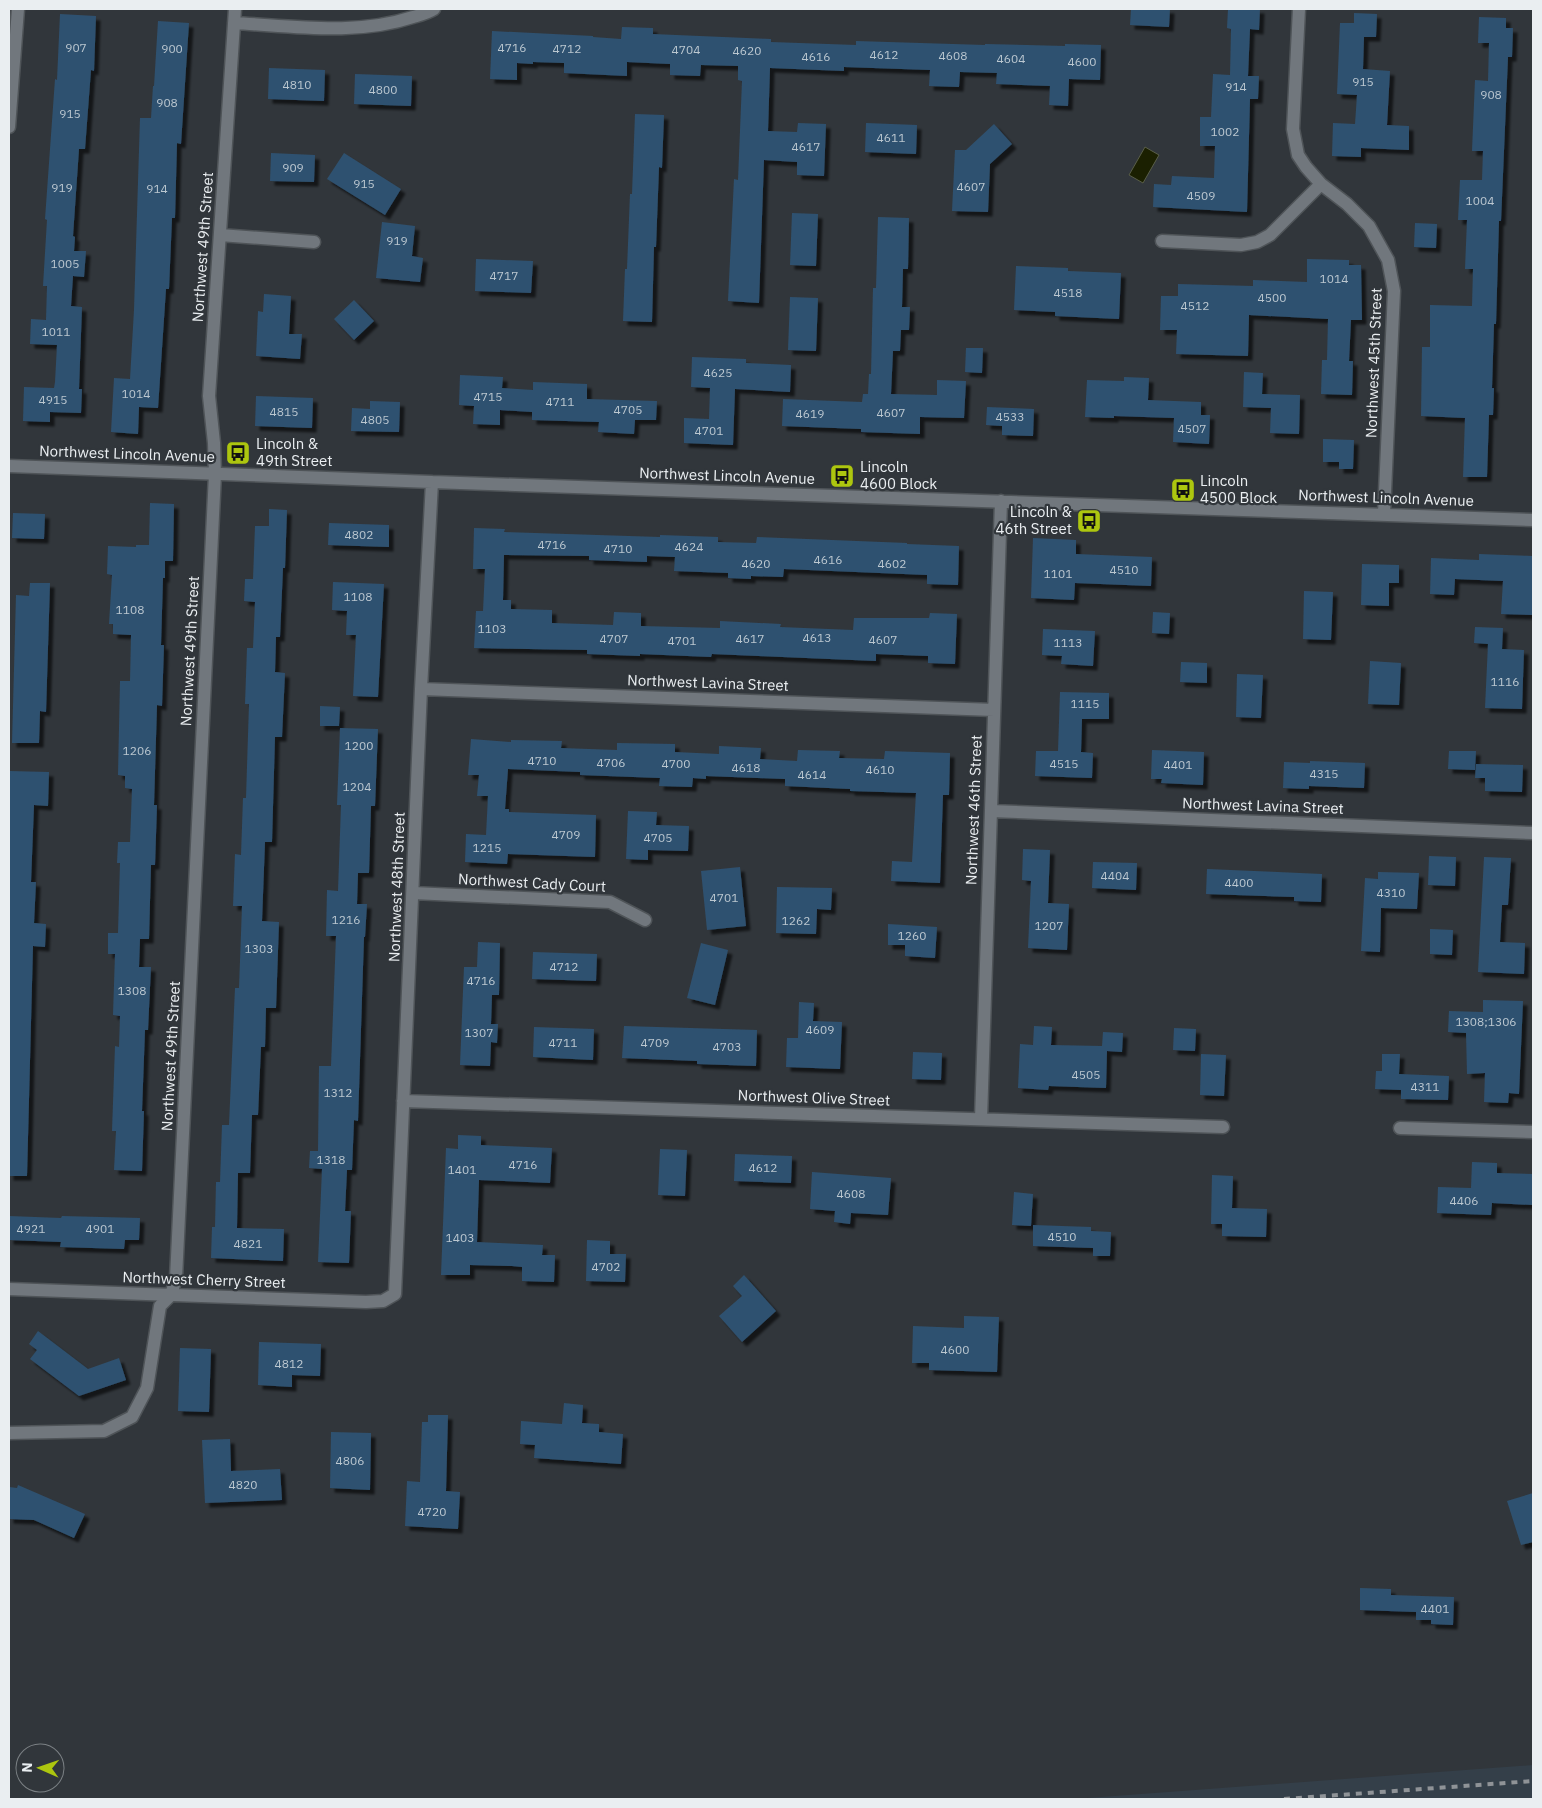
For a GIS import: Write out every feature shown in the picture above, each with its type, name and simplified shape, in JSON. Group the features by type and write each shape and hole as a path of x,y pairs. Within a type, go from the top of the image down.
{"street":[{"path":"9,127 18,9"},
{"name":"Northwest 49th Street","path":"9,1433 104,1431 132,1417 147,1388 160,1306 171,1295 176,1278 214,474 214,443 209,396 235,9"},
{"path":"234,23 345,28 374,27 402,21 434,9"},
{"name":"Northwest 45th Street","path":"1299,9 1293,129 1298,154 1306,167 1321,184 1347,204 1369,226 1388,260 1394,291 1384,514"},
{"path":"1162,241 1241,245 1257,242 1270,235 1321,184"},
{"path":"220,235 314,242"},
{"name":"Northwest Lincoln Avenue","path":"9,466 1533,520"},
{"name":"Northwest 48th Street","path":"395,1294 432,482"},
{"name":"Northwest 46th Street","path":"981,1119 1001,501"},
{"path":"1533,507 1533,520"},
{"name":"Northwest Lavina Street","path":"422,690 994,710"},
{"name":"Northwest Lavina Street","path":"991,811 1533,833"},
{"name":"Northwest Cady Court","path":"412,893 610,902 645,920"},
{"name":"Northwest Olive Street","path":"403,1101 1223,1127"},
{"path":"1400,1128 1533,1132"},
{"name":"Northwest Cherry Street","path":"9,1289 366,1302 383,1302 395,1294"}],"shaded area":[{"path":"1145,147 1159,155 1143,183 1129,175"},
{"path":"1533,1765 1533,1799 1074,1799"}],"building":[{"path":"1131,9 1170,9 1169,27 1130,25"},
{"path":"1228,9 1260,9 1259,30 1250,29 1248,76 1259,76 1258,99 1250,99 1247,212 1153,207 1154,184 1171,185 1172,176 1214,178 1215,146 1200,146 1200,117 1211,117 1213,74 1230,75 1231,29 1227,28"},
{"path":"1354,13 1377,14 1376,37 1364,37 1363,69 1390,71 1387,125 1409,126 1409,150 1361,148 1361,157 1332,156 1333,123 1355,124 1357,95 1337,94 1340,23 1354,23"},
{"path":"60,14 96,16 94,71 91,70 85,149 79,149 73,236 75,237 74,251 86,251 84,277 73,276 71,306 82,307 79,389 82,389 81,413 50,412 50,422 23,421 24,387 54,388 55,382 57,345 30,344 31,319 46,320 47,286 43,286 47,220 45,219 55,79 57,80"},
{"path":"1479,17 1506,18 1506,28 1513,28 1512,57 1508,57 1501,221 1499,221 1496,324 1494,324 1493,415 1489,415 1487,477 1463,477 1465,418 1421,416 1422,347 1430,347 1430,305 1472,306 1473,269 1465,269 1467,220 1458,220 1460,180 1482,180 1483,151 1472,151 1475,80 1488,81 1489,43 1478,43"},
{"path":"158,21 189,23 181,144 177,143 175,218 172,218 169,289 166,289 158,408 139,407 138,434 111,432 114,378 130,379 140,118 151,118"},
{"path":"622,27 653,28 653,34 771,39 771,42 856,45 856,41 985,45 1101,45 1100,80 1069,79 1068,106 1049,105 1050,86 996,84 997,73 960,72 959,87 929,86 930,70 844,67 844,71 770,68 768,131 797,132 798,123 826,124 824,176 797,175 797,162 764,160 759,303 728,301 734,179 738,180 742,81 738,80 738,66 701,65 700,76 670,75 670,64 627,62 627,76 564,73 564,63 533,62 533,64 517,63 517,80 490,79 492,31 621,39"},
{"path":"269,68 325,70 324,101 268,99"},
{"path":"355,74 412,76 411,106 354,104"},
{"path":"635,114 664,115 662,168 659,167 656,247 654,247 652,322 623,321 630,194 632,194"},
{"path":"866,123 917,125 916,154 865,152"},
{"path":"994,124 1012,144 990,164 988,212 952,211 955,150 966,150"},
{"path":"271,153 315,155 314,182 270,181"},
{"path":"344,153 401,189 385,215 327,179"},
{"path":"792,213 818,214 816,266 790,265"},
{"path":"878,217 909,218 908,269 903,269 902,307 910,307 909,330 901,330 900,351 893,351 891,394 937,395 937,380 966,381 964,418 920,417 920,434 861,432 861,429 782,426 783,399 862,402 863,394 868,394 869,374 871,374 873,288 876,288"},
{"path":"382,222 415,226 412,256 423,258 420,282 376,278"},
{"path":"1415,223 1437,224 1436,248 1414,247"},
{"path":"476,259 533,261 531,293 475,291"},
{"path":"1307,259 1349,260 1349,265 1361,265 1362,320 1351,320 1349,361 1353,361 1352,395 1321,394 1322,360 1327,360 1328,319 1249,315 1248,356 1176,354 1177,330 1160,330 1161,296 1178,296 1178,284 1253,286 1253,280 1307,282"},
{"path":"1016,266 1068,268 1068,271 1121,273 1119,319 1055,316 1055,312 1014,310"},
{"path":"264,294 291,296 289,334 302,334 300,359 256,356 258,311 263,312"},
{"path":"790,297 818,298 816,351 788,350"},
{"path":"354,300 374,321 354,340 334,319"},
{"path":"966,348 983,348 982,373 965,372"},
{"path":"692,357 746,359 746,363 791,365 790,392 735,389 733,445 684,443 684,418 709,419 710,388 691,387"},
{"path":"1244,372 1263,373 1262,394 1300,395 1299,434 1270,433 1271,408 1243,407"},
{"path":"460,375 503,377 502,388 533,390 533,382 587,384 587,399 657,401 656,420 635,420 634,434 598,432 599,422 532,420 532,412 500,410 500,425 473,424 474,406 459,405"},
{"path":"1124,377 1149,378 1148,400 1201,402 1201,415 1210,415 1209,444 1173,442 1174,418 1085,417 1087,380 1124,381"},
{"path":"256,396 313,398 312,428 255,426"},
{"path":"370,401 400,402 399,432 351,431 352,408 370,409"},
{"path":"987,407 1034,409 1033,436 1002,435 1002,426 986,425"},
{"path":"1323,439 1354,440 1353,469 1339,469 1339,462 1323,462"},
{"path":"150,503 174,504 173,561 165,561 165,578 163,578 161,645 164,645 162,706 157,705 154,805 157,805 155,865 151,865 149,939 140,939 139,967 151,967 148,1030 145,1030 142,1171 114,1170 116,1131 112,1131 115,1046 119,1047 120,1016 113,1015 115,954 108,954 108,933 118,933 120,863 117,863 118,842 130,842 132,789 125,788 125,776 118,775 120,681 130,681 131,635 113,634 113,624 109,624 112,575 107,574 108,546 136,547 136,545 149,545"},
{"path":"269,509 287,510 280,637 276,637 275,672 285,673 282,737 275,737 272,842 265,842 262,921 279,922 276,1008 266,1008 265,1047 261,1047 258,1115 252,1115 250,1173 238,1173 237,1228 284,1229 283,1261 211,1258 212,1227 215,1227 216,1182 220,1182 222,1125 229,1125 235,988 239,988 242,906 233,906 235,854 241,855 243,798 246,798 249,704 245,704 247,648 253,648 255,602 244,601 245,579 253,579 255,526 269,526"},
{"path":"13,513 45,514 44,539 12,538"},
{"path":"329,523 389,525 389,547 328,545"},
{"path":"474,528 505,529 504,532 718,537 718,542 756,543 757,537 959,546 958,585 927,584 927,575 784,569 783,577 751,576 751,579 728,578 728,573 674,571 675,557 647,556 647,562 589,560 589,556 504,555 503,600 511,600 511,609 552,610 552,623 613,625 614,612 641,613 641,626 720,628 720,621 781,624 780,627 853,630 854,618 929,618 930,613 957,614 955,664 928,663 928,656 876,654 876,661 712,654 711,657 640,654 640,656 587,654 587,650 474,648 476,611 483,611 485,569 473,569"},
{"path":"1033,538 1076,540 1076,554 1152,557 1151,586 1075,583 1074,600 1031,598"},
{"path":"1479,554 1533,556 1533,615 1501,614 1503,581 1455,579 1454,595 1430,594 1431,558 1479,560"},
{"path":"1362,564 1399,565 1399,583 1389,583 1389,606 1361,605"},
{"path":"333,582 384,584 378,697 353,696 356,635 346,635 347,611 332,610"},
{"path":"30,583 50,583 46,712 40,711 39,743 12,743 16,595 29,596"},
{"path":"1304,591 1333,592 1331,640 1303,639"},
{"path":"1153,612 1170,613 1169,634 1152,633"},
{"path":"1475,627 1503,628 1502,649 1524,650 1522,709 1485,708 1488,644 1474,643"},
{"path":"1043,629 1095,631 1093,666 1061,664 1062,656 1042,655"},
{"path":"1370,661 1401,663 1399,705 1368,704"},
{"path":"1181,662 1207,663 1207,683 1180,682"},
{"path":"1237,674 1263,675 1261,718 1236,717"},
{"path":"1060,692 1109,693 1109,719 1082,719 1081,752 1093,753 1092,778 1035,776 1036,751 1058,751"},
{"path":"320,706 340,707 339,726 320,726"},
{"path":"340,728 378,729 375,806 371,806 369,873 358,873 357,904 367,904 364,937 358,1121 354,1120 352,1170 347,1170 345,1211 351,1211 349,1263 318,1262 322,1169 309,1168 310,1151 318,1151 319,1066 331,1066 336,936 326,936 327,890 338,891 341,805 337,805"},
{"path":"471,739 511,742 511,740 562,741 561,748 617,750 617,743 675,744 675,752 719,754 719,746 761,748 760,759 797,761 798,750 840,751 839,758 884,759 885,751 950,753 949,795 943,795 940,883 891,881 892,861 912,862 916,793 850,791 850,789 785,786 785,779 706,776 706,779 693,778 692,787 659,786 660,778 580,775 580,772 508,769 505,809 509,809 509,812 596,815 595,857 508,854 507,864 465,862 466,834 486,835 488,796 477,796 479,775 468,775"},
{"path":"1152,750 1204,752 1203,785 1161,783 1162,779 1151,779"},
{"path":"1449,751 1476,751 1475,770 1448,769"},
{"path":"1310,761 1365,763 1364,788 1309,786 1309,789 1283,788 1284,762 1310,763"},
{"path":"1476,764 1523,765 1522,792 1485,791 1485,778 1475,778"},
{"path":"9,771 49,772 48,806 34,805 31,882 36,882 34,923 46,924 45,947 33,946 27,1176 9,1176"},
{"path":"628,811 657,812 656,825 689,826 688,851 648,850 648,860 626,859"},
{"path":"1023,849 1050,850 1048,903 1069,904 1067,950 1028,948 1031,881 1022,880"},
{"path":"1429,856 1456,857 1455,886 1428,885"},
{"path":"1484,857 1511,858 1508,905 1502,905 1500,942 1525,943 1524,974 1478,972"},
{"path":"1093,862 1137,863 1136,890 1092,888"},
{"path":"740,867 746,926 707,930 701,871"},
{"path":"1207,869 1322,874 1321,902 1294,901 1294,897 1206,894"},
{"path":"1378,872 1419,873 1417,909 1381,908 1380,952 1361,951 1365,878 1378,879"},
{"path":"777,887 832,888 831,910 817,909 816,934 776,933"},
{"path":"888,924 937,927 935,958 905,956 905,945 888,945"},
{"path":"1430,929 1453,930 1452,955 1430,954"},
{"path":"478,942 500,943 499,995 492,995 491,1024 498,1024 497,1043 491,1042 490,1066 460,1065 464,967 477,967"},
{"path":"701,943 728,950 715,1005 687,998"},
{"path":"533,952 597,954 596,981 532,979"},
{"path":"1483,1000 1523,1001 1519,1094 1509,1093 1508,1103 1484,1102 1485,1073 1467,1074 1466,1033 1448,1032 1449,1011 1483,1012"},
{"path":"799,1002 814,1003 813,1021 842,1022 840,1069 786,1067 787,1038 798,1038"},
{"path":"624,1026 757,1030 756,1066 697,1064 697,1061 622,1058"},
{"path":"1034,1026 1052,1027 1051,1045 1102,1046 1103,1032 1123,1033 1122,1052 1107,1051 1106,1088 1049,1086 1048,1090 1018,1088 1020,1044 1033,1045"},
{"path":"534,1027 594,1029 593,1060 533,1057"},
{"path":"1174,1028 1196,1029 1195,1051 1173,1050"},
{"path":"913,1052 942,1053 941,1080 912,1079"},
{"path":"1201,1054 1226,1055 1224,1096 1200,1095"},
{"path":"1382,1054 1400,1054 1399,1074 1449,1076 1448,1100 1401,1099 1401,1090 1375,1089 1376,1071 1382,1071"},
{"path":"458,1135 481,1136 481,1145 552,1148 550,1183 479,1180 477,1242 543,1245 542,1255 555,1255 554,1282 522,1281 522,1267 512,1266 470,1265 470,1275 441,1275 446,1148 458,1149"},
{"path":"660,1149 687,1150 685,1196 658,1195"},
{"path":"735,1154 792,1156 791,1183 734,1181"},
{"path":"1472,1162 1497,1163 1497,1173 1533,1174 1533,1205 1492,1203 1491,1215 1437,1213 1438,1187 1471,1188"},
{"path":"812,1172 891,1178 888,1215 851,1213 850,1224 834,1222 835,1211 810,1209"},
{"path":"1212,1175 1233,1176 1232,1208 1267,1209 1266,1237 1222,1236 1222,1224 1211,1224"},
{"path":"1014,1192 1033,1194 1031,1226 1012,1225"},
{"path":"9,1216 140,1218 139,1240 125,1240 124,1249 60,1247 61,1242 9,1240"},
{"path":"1033,1225 1091,1227 1091,1231 1111,1232 1110,1256 1093,1256 1093,1248 1033,1246"},
{"path":"587,1240 610,1241 610,1254 626,1254 625,1282 586,1281"},
{"path":"744,1275 776,1311 742,1342 719,1316 742,1296 733,1286"},
{"path":"964,1316 999,1317 997,1372 929,1370 929,1363 912,1363 913,1326 964,1328"},
{"path":"38,1331 88,1369 119,1358 126,1380 79,1396 30,1359 37,1350 29,1344"},
{"path":"259,1342 321,1344 320,1376 292,1375 292,1387 258,1385"},
{"path":"180,1348 211,1349 209,1412 178,1411"},
{"path":"564,1403 583,1405 582,1423 599,1424 599,1432 623,1434 621,1464 534,1458 535,1445 520,1444 521,1421 562,1424"},
{"path":"428,1415 448,1415 446,1491 460,1492 458,1529 405,1526 407,1481 420,1482 422,1422 428,1422"},
{"path":"331,1432 371,1433 370,1490 330,1488"},
{"path":"230,1439 231,1471 280,1469 282,1500 205,1503 202,1440"},
{"path":"18,1485 85,1514 74,1538 34,1520 9,1519 9,1487 17,1488"},
{"path":"1533,1493 1533,1542 1521,1545 1507,1501"},
{"path":"1360,1588 1391,1589 1391,1595 1454,1597 1453,1625 1431,1624 1431,1620 1416,1620 1416,1612 1360,1610"}],"railway":[{"path":"1284,1799 1533,1781"}],"place":[{"name":"Lincoln & 49th Street","path":"238,453"},
{"name":"Lincoln 4600 Block","path":"842,476"},
{"name":"Lincoln 4500 Block","path":"1183,490"},
{"name":"Lincoln & 46th Street","path":"1089,521"}]}
